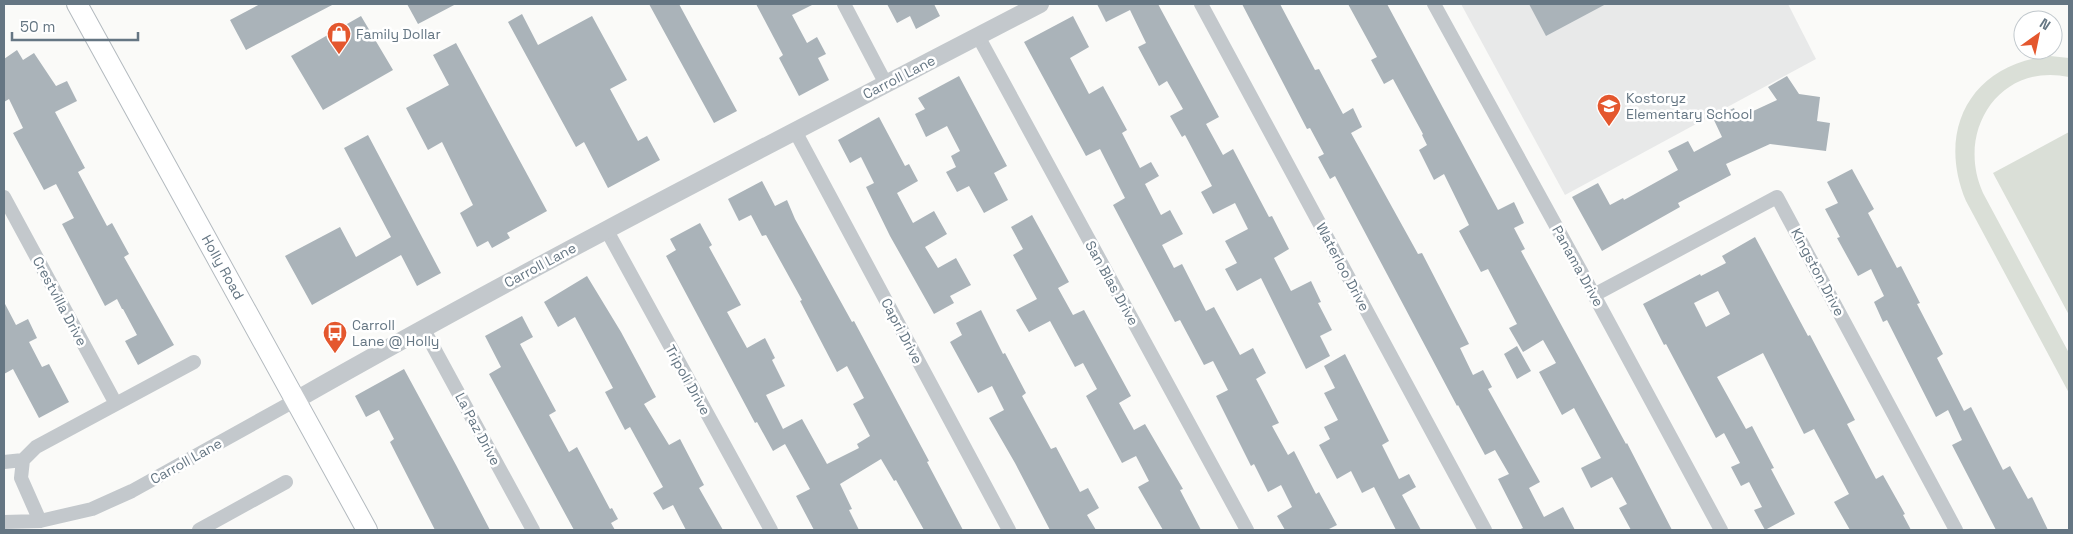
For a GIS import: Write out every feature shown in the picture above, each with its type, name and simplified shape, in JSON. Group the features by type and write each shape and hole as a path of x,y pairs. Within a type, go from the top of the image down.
{"main road":[{"name":"Holly Road","path":"77,4 367,530"}],"street":[{"path":"844,4 886,84"},
{"name":"Carroll Lane","path":"4,522 40,521 92,509 124,494 606,229 1040,4"},
{"name":"Waterloo Drive","path":"1200,4 1485,530"},
{"name":"Panama Drive","path":"1434,4 1721,530"},
{"name":"San Blas Drive","path":"978,36 1247,530"},
{"name":"Capri Drive","path":"795,131 1009,530"},
{"name":"Crestvilla Drive","path":"4,197 116,404"},
{"name":"Kingston Drive","path":"1594,295 1777,197 1956,530"},
{"name":"Tripoli Drive","path":"606,229 771,530"},
{"name":"La Paz Drive","path":"423,328 533,530"},
{"path":"4,462 23,460 36,447 194,362"},
{"path":"23,460 22,478 40,521"},
{"path":"198,530 286,482"}],"shaded area":[{"name":"Kostoryz Elementary School","path":"1461,4 1788,4 1816,59 1565,195"},
{"path":"2069,58 2069,77 2044,75 2023,80 2004,91 1990,106 1980,125 1975,147 1976,170 1983,193 2069,353 2069,393 1966,201 1958,175 1955,150 1959,126 1967,105 1981,87 1999,72 2022,62"},
{"path":"2069,132 2069,315 1993,173"}],"building":[{"path":"260,4 334,4 246,50 230,20"},
{"path":"407,4 456,4 418,24"},
{"path":"649,4 679,4 737,111 714,123"},
{"path":"756,4 814,4 792,15 807,43 817,37 826,54 818,58 829,80 799,96 779,58 783,55"},
{"path":"887,4 934,4 940,16 916,29 910,16 897,23"},
{"path":"1097,4 1158,4 1219,117 1206,124 1223,155 1233,149 1269,217 1272,216 1289,249 1274,258 1291,291 1311,281 1321,302 1318,303 1332,330 1320,336 1330,356 1306,369 1261,278 1237,291 1225,269 1237,263 1225,241 1248,229 1235,203 1213,214 1201,192 1212,186 1185,135 1182,137 1170,116 1183,109 1167,81 1159,86 1138,47 1146,43 1130,10 1106,22"},
{"path":"1242,4 1280,4 1315,70 1319,69 1343,114 1353,108 1362,127 1351,133 1418,254 1422,253 1469,344 1460,348 1473,375 1483,370 1492,387 1488,389 1540,482 1529,488 1544,517 1563,507 1575,530 1518,530 1523,528 1498,479 1509,474 1495,450 1485,455 1457,406 1335,176 1330,179 1318,157 1324,154 1310,128 1307,129"},
{"path":"1348,4 1387,4 1498,210 1514,202 1524,223 1514,228 1525,249 1521,251 1627,443 1672,530 1631,530 1619,508 1627,504 1612,477 1591,488 1581,468 1601,458 1574,408 1562,415 1539,372 1556,363 1543,340 1523,352 1509,328 1517,324 1488,269 1481,272 1459,231 1469,225 1444,174 1434,180 1419,150 1427,145 1423,134 1393,79 1384,84 1371,60 1377,57"},
{"path":"1529,4 1606,4 1546,36"},
{"path":"522,14 538,45 592,16 627,80 610,89 638,141 647,136 660,160 608,188 584,142 576,147 508,22"},
{"path":"361,16 393,70 323,110 291,56"},
{"path":"1073,16 1089,47 1070,58 1089,94 1103,86 1127,130 1122,133 1140,168 1151,162 1159,176 1145,184 1161,215 1170,210 1183,234 1162,245 1174,268 1182,264 1206,311 1214,307 1240,355 1253,348 1266,373 1256,379 1279,423 1272,426 1288,455 1294,451 1316,494 1319,492 1337,525 1327,530 1285,530 1277,516 1292,507 1281,485 1268,492 1254,464 1251,466 1216,396 1228,390 1213,361 1204,365 1180,320 1175,322 1113,205 1125,198 1100,149 1086,156 1024,42"},
{"path":"456,43 547,211 507,233 510,238 492,248 488,241 477,247 460,213 473,205 442,142 428,150 406,108 449,85 433,55"},
{"path":"17,50 23,60 34,53 56,86 67,81 77,101 55,112 85,168 78,172 107,226 112,223 129,254 124,257 174,345 138,365 125,341 137,335 117,299 105,306 62,224 74,218 56,184 44,190 13,133 23,128 9,99 4,102 4,59"},
{"path":"959,76 1007,166 994,173 1008,200 984,213 969,186 957,192 946,172 956,167 951,156 960,151 947,126 926,137 915,114 925,109 918,98"},
{"path":"1787,76 1799,94 1820,97 1817,121 1830,123 1826,151 1770,144 1726,164 1731,175 1678,203 1680,207 1602,251 1572,197 1598,183 1610,205 1623,198 1624,200 1678,170 1668,151 1688,141 1694,152 1722,137 1713,118 1734,108 1738,118 1777,100 1768,87"},
{"path":"879,117 905,166 909,164 918,181 897,193 913,223 934,211 947,234 925,247 938,268 956,258 971,285 950,296 954,303 934,314 890,236 866,187 874,183 861,157 850,163 838,140"},
{"path":"368,135 441,273 417,286 401,255 312,305 285,256 340,227 356,257 391,237 344,148"},
{"path":"1852,169 1874,209 1868,213 1897,268 1901,266 1920,303 1917,304 1943,354 1937,358 1964,411 1971,407 2003,470 2010,466 2028,499 2032,497 2048,530 1996,530 1952,445 1962,440 1948,410 1936,417 1887,320 1883,322 1874,302 1884,296 1871,269 1858,276 1837,238 1840,237 1825,209 1838,203 1827,182"},
{"path":"762,181 775,206 787,200 795,219 852,322 854,321 929,461 927,462 963,530 924,530 896,480 894,481 881,459 840,484 852,509 849,510 859,530 814,530 796,496 810,489 785,444 773,451 757,422 755,423 666,256 676,250 670,239 700,223 712,245 709,247 741,305 727,312 747,348 765,338 775,358 772,360 785,386 766,395 783,429 802,419 827,464 859,448 857,444 870,436 853,404 864,398 847,366 837,372 800,301 802,300 766,235 762,236 751,215 739,221 728,199"},
{"path":"1032,215 1069,282 1058,288 1073,315 1084,310 1131,396 1119,403 1134,430 1145,424 1183,489 1180,490 1201,530 1163,530 1138,487 1149,481 1136,456 1122,463 1086,396 1097,389 1083,363 1075,367 1050,321 1029,332 1016,310 1037,299 1013,255 1023,249 1011,227"},
{"path":"1755,237 1855,420 1847,424 1876,479 1883,475 1905,514 1903,515 1911,530 1850,530 1834,502 1849,494 1814,429 1804,434 1763,353 1717,377 1746,429 1752,426 1774,468 1771,469 1795,514 1765,530 1754,510 1762,507 1749,482 1741,486 1731,467 1740,463 1724,433 1716,438 1643,304 1700,274 1701,276 1726,263 1722,256","holes":["1718,291 1730,314 1706,327 1694,303"]},
{"path":"587,276 621,332 656,397 644,404 669,445 680,439 704,485 699,488 723,530 686,530 673,505 663,510 653,493 663,487 630,427 625,430 605,392 613,388 575,317 558,327 544,302"},
{"path":"4,302 16,325 28,319 37,338 29,342 42,367 49,364 69,402 39,418 13,369 4,374"},
{"path":"981,310 1003,354 1005,353 1026,393 1022,396 1051,449 1056,447 1080,492 1088,488 1099,508 1087,515 1096,530 1050,530 989,418 1004,410 992,386 978,393 950,342 962,335 956,323"},
{"path":"522,316 533,337 520,344 556,411 549,415 569,452 577,447 610,509 612,508 618,519 611,523 615,530 574,530 489,374 501,367 485,336"},
{"path":"1517,346 1531,371 1517,379 1504,354"},
{"path":"1345,354 1389,441 1382,445 1399,479 1409,474 1416,487 1402,495 1421,530 1396,530 1374,487 1362,493 1351,471 1337,479 1319,445 1330,439 1324,427 1338,420 1324,393 1335,388 1324,366"},
{"path":"404,369 490,530 435,530 390,442 394,439 379,410 366,417 355,396"}],"place":[{"name":"Family Dollar","path":"339,55"},
{"name":"Kostoryz Elementary School","path":"1609,127"},
{"name":"Carroll Lane @ Holly","path":"335,354"}]}
